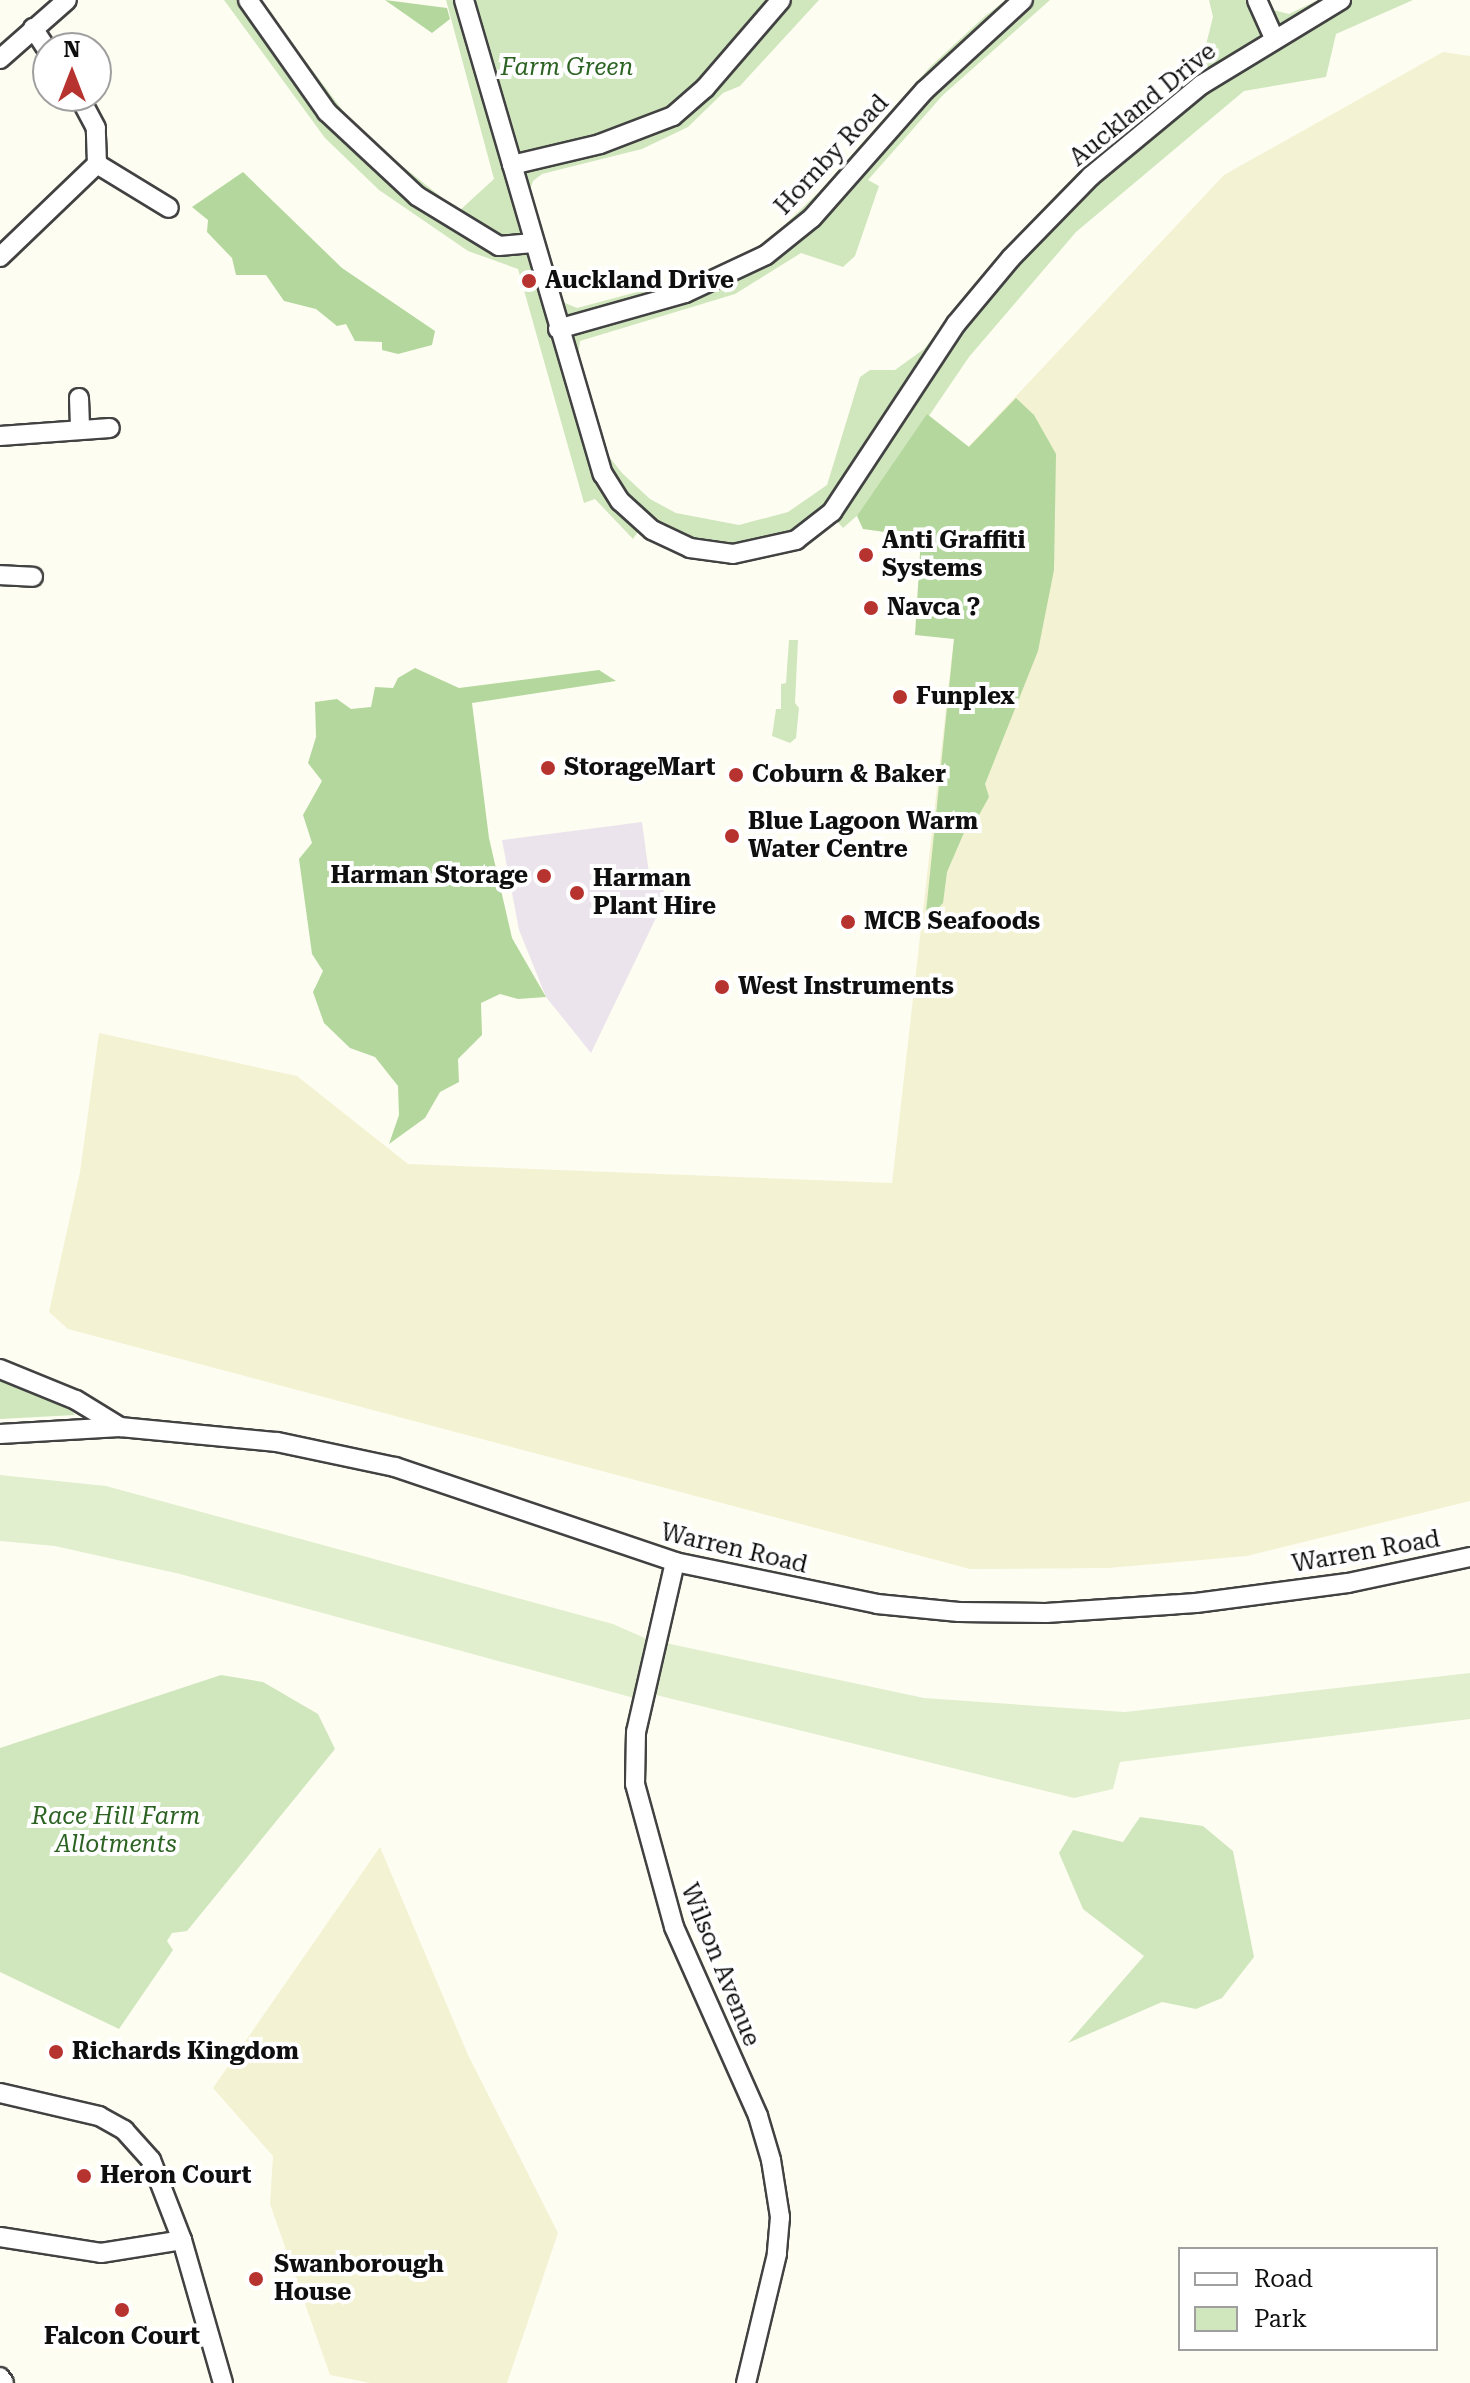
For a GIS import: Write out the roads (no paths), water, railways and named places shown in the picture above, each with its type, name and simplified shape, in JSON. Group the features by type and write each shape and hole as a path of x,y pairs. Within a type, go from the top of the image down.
{"street":[{"path":"0,59 67,0"},
{"path":"248,0 327,112 417,196 499,246 533,243"},
{"name":"Auckland Drive","path":"464,0 603,474 630,512 664,537 706,552 748,553 786,544 832,512 939,347 1050,216 1160,116 1274,38 1341,0"},
{"path":"512,165 600,144 673,116 705,88 781,0"},
{"name":"Hornby Road","path":"558,329 685,293 766,255 812,218 925,90 1023,0"},
{"path":"1257,0 1274,38"},
{"path":"33,28 36,32"},
{"path":"0,257 97,164 96,128 88,112"},
{"path":"97,164 158,208"},
{"path":"79,398 80,428"},
{"path":"0,436 110,428"},
{"path":"0,575 33,577"},
{"path":"0,1369 76,1400 120,1427"},
{"name":"Warren Road","path":"0,1434 120,1427 243,1437 395,1467 675,1562 877,1604 1046,1613 1196,1603 1348,1583 1470,1557"},
{"name":"Wilson Avenue","path":"675,1562 636,1732 635,1784 674,1927 758,2116 771,2160 780,2217 777,2254 746,2383"},
{"path":"0,2093 74,2108 124,2130 157,2169 182,2240 223,2383"},
{"path":"0,2237 101,2253 182,2240"},
{"path":"0,2377 4,2383"}],"place":[{"name":"Auckland Drive","path":"529,281"},
{"name":"Anti Graffiti Systems","path":"866,555"},
{"name":"Navca ?","path":"871,608"},
{"name":"Funplex","path":"900,697"},
{"name":"StorageMart","path":"548,768"},
{"name":"Coburn & Baker","path":"736,775"},
{"name":"Blue Lagoon Warm Water Centre","path":"732,836"},
{"name":"Harman Storage","path":"544,876"},
{"name":"Harman Plant Hire","path":"577,893"},
{"name":"MCB Seafoods","path":"848,922"},
{"name":"West Instruments","path":"722,987"},
{"name":"Richards Kingdom","path":"56,2052"},
{"name":"Heron Court","path":"84,2176"},
{"name":"Swanborough House","path":"256,2279"},
{"name":"Falcon Court","path":"122,2310"}],"park label":[{"name":"Farm Green","path":"567,68"},
{"name":"Race Hill Farm Allotments","path":"116,1831"}]}
